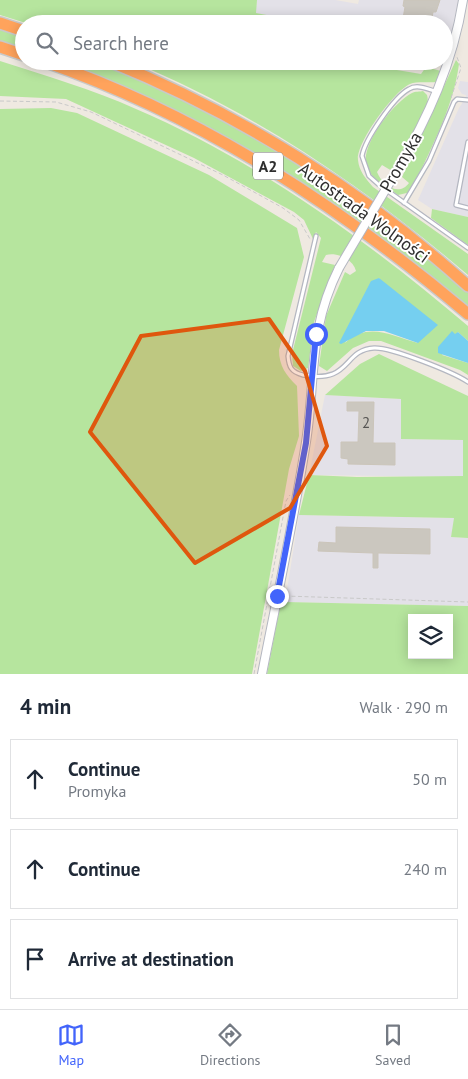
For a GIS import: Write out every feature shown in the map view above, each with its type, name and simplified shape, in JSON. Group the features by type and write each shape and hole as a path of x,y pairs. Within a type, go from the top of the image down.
{"highway":[{"path":"0,23 15,28"},
{"path":"0,47 15,52"},
{"name":"Autostrada Wolności","path":"66,70 126,93 191,124 260,162 308,192 383,244 468,314"},
{"name":"Autostrada Wolności","path":"129,70 216,110 312,166 376,210 468,286"}],"street":[{"name":"Promyka","path":"453,49 463,0"},
{"name":"Promyka","path":"262,674 306,443 319,317 339,268 424,122 445,70"}],"lane":[{"path":"438,91 418,87 408,89 383,116 364,146 362,156 369,176 468,248"},
{"path":"404,203 416,186 429,161 450,109 456,100 468,100"},
{"path":"468,142 456,205 468,208"},
{"path":"316,236 288,356 290,368 294,372 312,376 333,375 359,353 375,348 389,350 456,375 468,382"}],"path":[{"path":"450,109 453,90 461,68 455,55"},
{"path":"0,101 56,102 92,112 223,175 283,208 303,225 314,246"},
{"path":"254,674 287,496 293,496"},
{"path":"277,596 468,602"}],"highlighted area":[{"path":"269,319 305,371 327,446 290,508 195,563 90,432 141,336"}],"shaded area":[{"path":"257,0 335,0 358,4 359,0 458,0 453,26 453,15 266,15 255,13"},
{"path":"460,81 468,82 468,217 432,209 418,200 459,108 465,99 466,95 462,94 458,88"},
{"path":"325,395 401,399 401,439 463,440 463,477 309,475"},
{"path":"299,515 455,518 451,537 468,538 468,606 285,602"}],"green space":[{"path":"0,0 257,0 256,13 267,15 15,15 15,20 0,15"},
{"path":"0,27 15,31 15,48 0,43"},
{"path":"456,60 459,64 456,81 440,130 411,192 398,195 377,180 367,168 366,159 373,137 387,115 405,98 412,93 423,91 427,95 428,103 421,122 392,171 382,165 377,172 379,177 391,188 400,189 405,187 409,183 402,177"},
{"path":"0,61 15,66 15,70 28,70 86,89 136,109 225,153 310,205 391,264 468,326 468,341 458,332 442,355 468,363 468,375 460,370 381,341 369,341 353,348 327,371 319,366 326,316 345,272 350,275 356,271 352,263 344,257 330,254 326,255 322,262 335,265 314,322 308,368 301,371 293,366 292,354 321,238 316,232 313,239 304,220 294,212 194,158 66,99 0,96","holes":["379,278 418,343 390,334 371,331 354,336 345,343"]},
{"path":"72,70 119,70 186,100 267,143 366,208 468,291 468,309 374,234 324,198"},
{"path":"151,70 397,70 421,74 424,70 441,71 437,82 410,84 395,96 369,130 359,152 358,160 361,171 373,187 468,254 468,275 390,212 308,154 265,128 176,81"},
{"path":"51,108 77,113 209,175 297,228 304,257 279,350 280,361 284,370 297,386 299,436 289,469 252,674 0,674 0,109"},
{"path":"432,209 468,217 468,245 431,218"},
{"path":"379,354 468,396 468,538 451,537 454,518 299,515 309,475 357,477 463,476 463,440 401,439 401,399 325,395 360,364"},
{"path":"285,602 468,606 468,674 267,674 280,606"}],"water":[{"path":"379,278 438,325 418,343 384,331 366,331 341,344 339,343 371,281"},
{"path":"452,331 455,334 458,332 468,341 468,363 438,353 438,347"}],"building":[{"path":"404,0 440,0 436,12 433,12 432,15 404,15 405,7 403,6"},
{"path":"347,402 374,402 373,443 395,443 395,465 348,464 348,459 341,458 341,442 358,442 359,411 347,411"},
{"path":"336,527 430,529 430,554 378,553 378,568 373,568 373,553 318,551 319,542 336,543"}],"route":[{"path":"277,596 306,443 316,334"}]}
